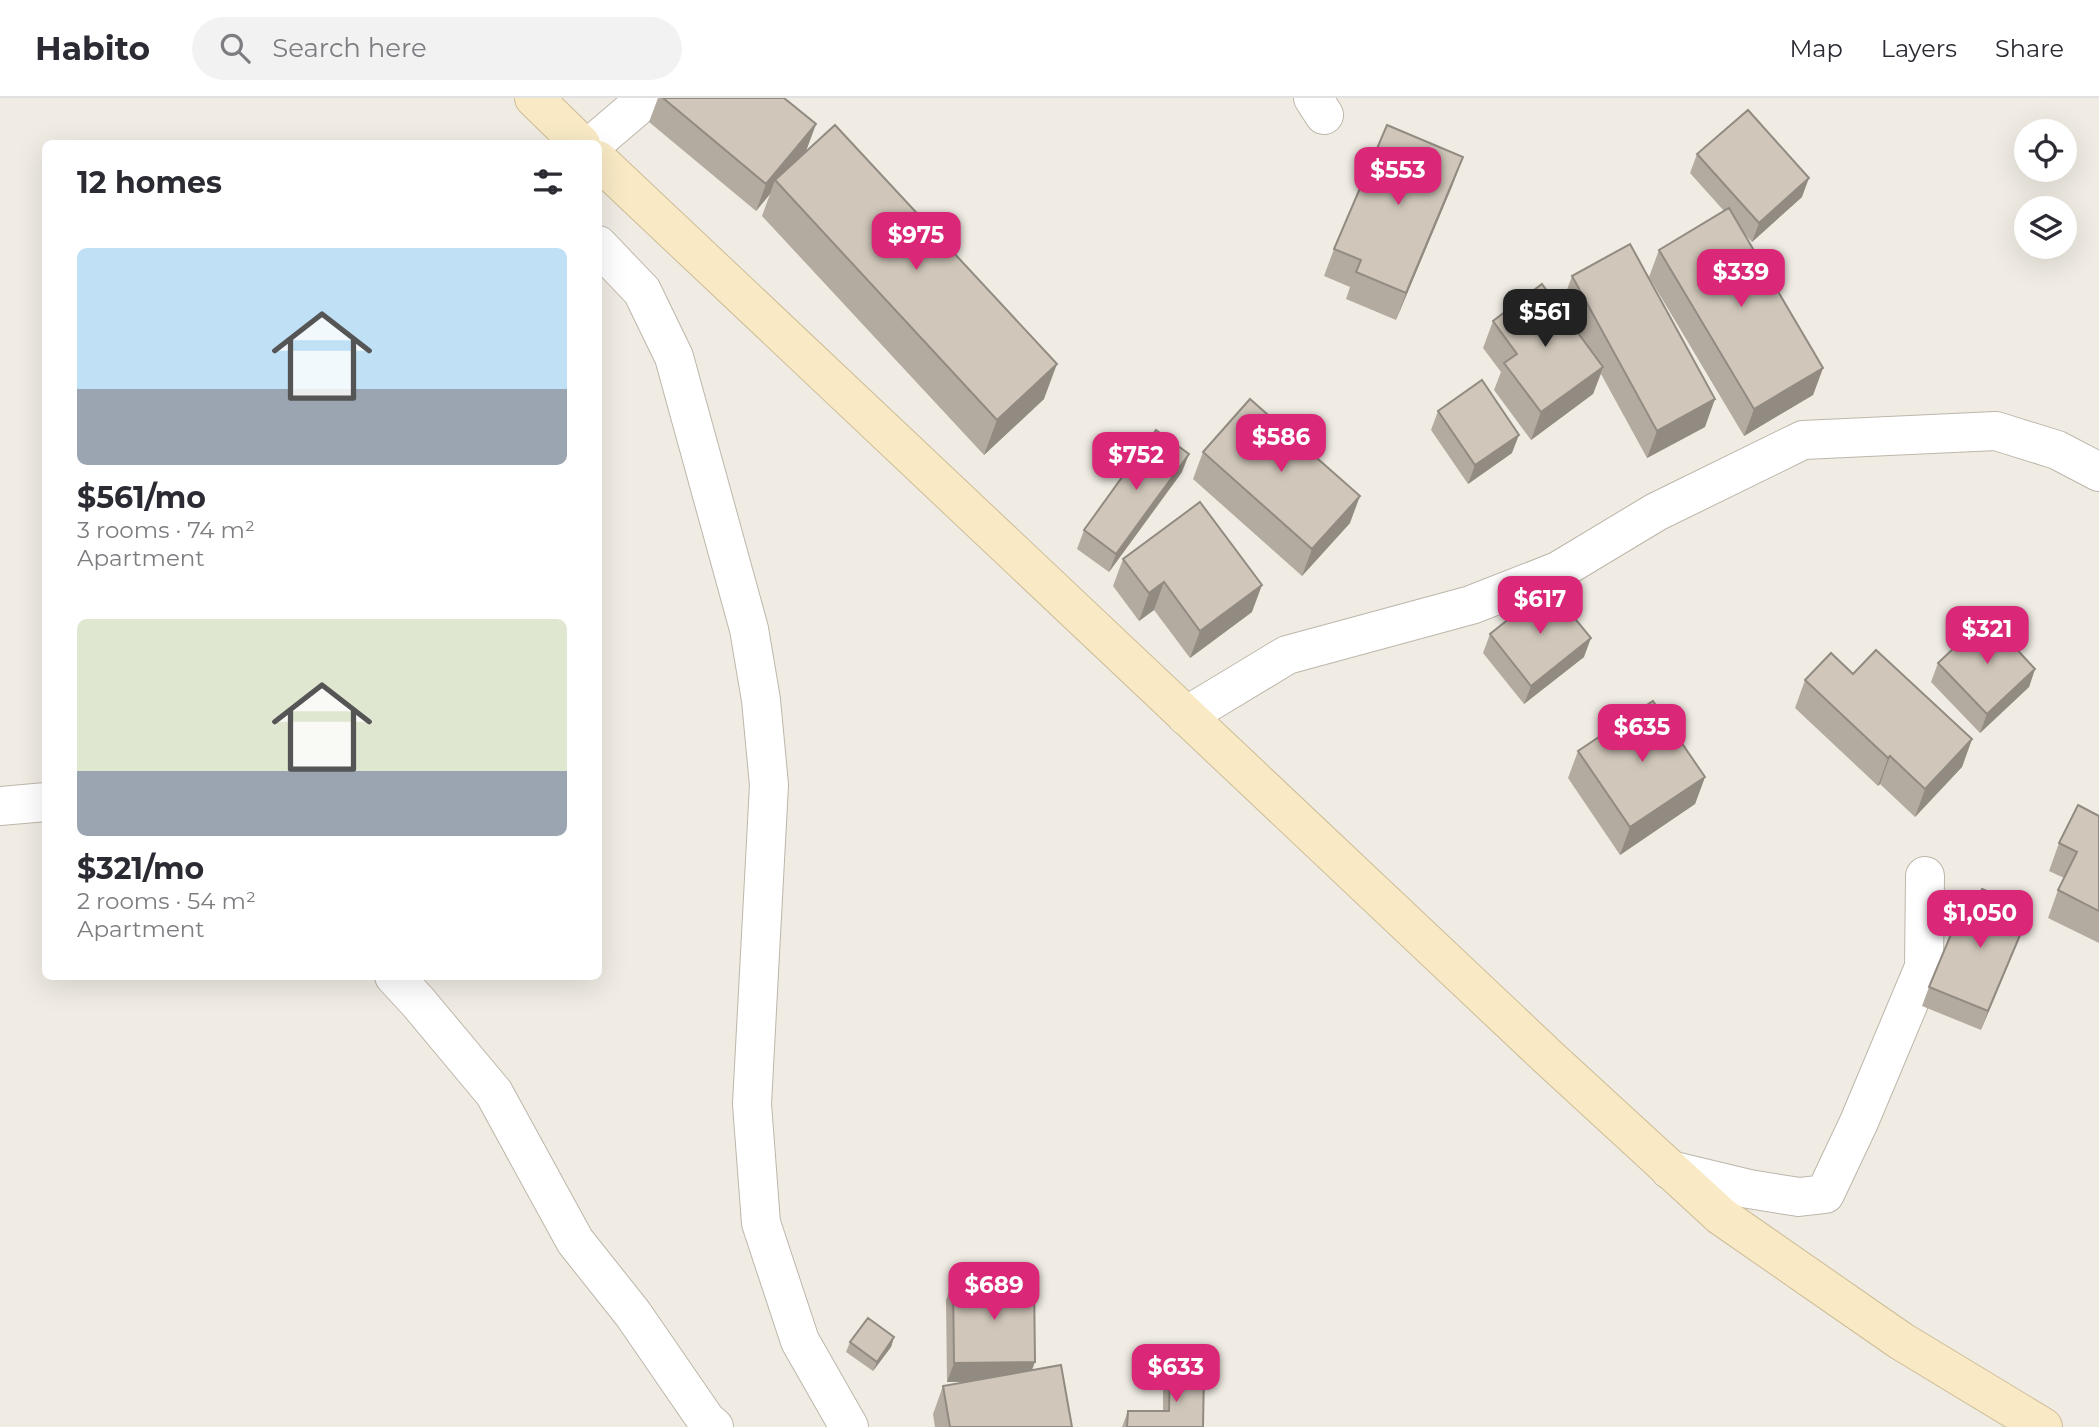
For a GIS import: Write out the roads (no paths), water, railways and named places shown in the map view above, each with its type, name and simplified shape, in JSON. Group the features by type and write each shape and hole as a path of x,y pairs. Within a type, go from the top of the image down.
{"main road":[{"path":"534,98 575,139"},
{"path":"602,164 1186,716 1721,1216 1900,1340 2043,1427"}],"street":[{"path":"575,139 647,98"},
{"path":"602,249 642,291 674,357 749,629 761,700 769,785 752,1104 761,1223 800,1341 849,1427"},
{"path":"1186,716 1287,655 1471,605 1558,571 1656,512 1803,440 1996,431 2057,450 2099,472"},
{"path":"0,806 42,802"},
{"path":"1670,1170 1749,1189 1799,1197 1825,1194 1859,1122 1924,967 1925,876"},
{"path":"398,980 494,1093 575,1241 633,1314 706,1420 714,1427"}]}
